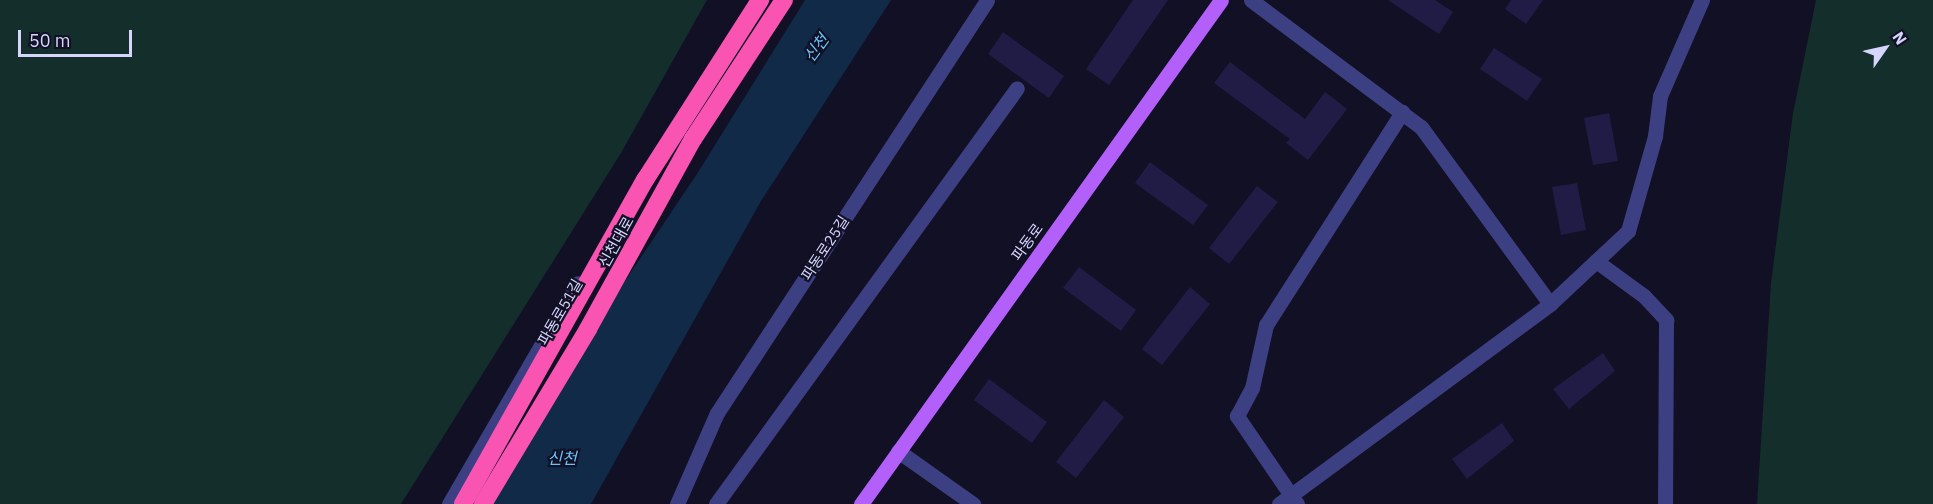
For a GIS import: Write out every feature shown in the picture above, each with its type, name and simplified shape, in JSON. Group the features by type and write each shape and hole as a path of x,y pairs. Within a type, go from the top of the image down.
{"highway":[{"name":"신천대로","path":"463,504 645,180 760,0"},
{"name":"신천대로","path":"483,504 588,329 693,139 784,0"}],"main road":[{"name":"파동로","path":"861,504 1221,0"}],"street":[{"name":"파동로51길","path":"449,504 626,199 750,0"},
{"name":"파동로25길","path":"677,504 717,413 987,0"},
{"path":"1251,0 1421,127 1550,303"},
{"path":"1402,112 1266,325 1252,388 1237,416 1289,501 1550,303 1628,231 1655,136 1660,96 1702,0"},
{"path":"716,504 1017,88"},
{"path":"1596,261 1644,296 1666,320 1665,504"},
{"path":"898,450 973,504"}],"green space":[{"path":"0,0 707,0 621,153 401,504 0,504"},
{"path":"1816,0 1933,0 1933,504 1757,504 1771,283 1793,113"}],"water":[{"name":"신천","path":"805,0 891,0 761,201 591,504 475,504 697,174"}],"building":[{"path":"1133,0 1168,0 1109,85 1086,69"},
{"path":"1388,0 1435,0 1453,12 1439,34"},
{"path":"1511,0 1543,0 1526,24 1505,9"},
{"path":"1003,32 1064,76 1049,98 988,54"},
{"path":"1494,48 1542,79 1527,101 1480,69"},
{"path":"1230,62 1305,119 1325,92 1347,109 1308,160 1286,143 1290,139 1214,83"},
{"path":"1609,113 1618,161 1593,165 1584,118"},
{"path":"1150,162 1208,205 1193,225 1135,183"},
{"path":"1577,183 1586,230 1561,235 1552,187"},
{"path":"1257,186 1278,202 1229,264 1209,248"},
{"path":"1079,267 1136,310 1121,331 1063,288"},
{"path":"1190,287 1210,304 1162,365 1142,349"},
{"path":"1603,353 1615,371 1569,409 1553,389"},
{"path":"989,379 1047,422 1032,443 974,400"},
{"path":"1104,400 1124,417 1076,478 1056,462"},
{"path":"1502,423 1514,441 1467,479 1452,459"}]}
